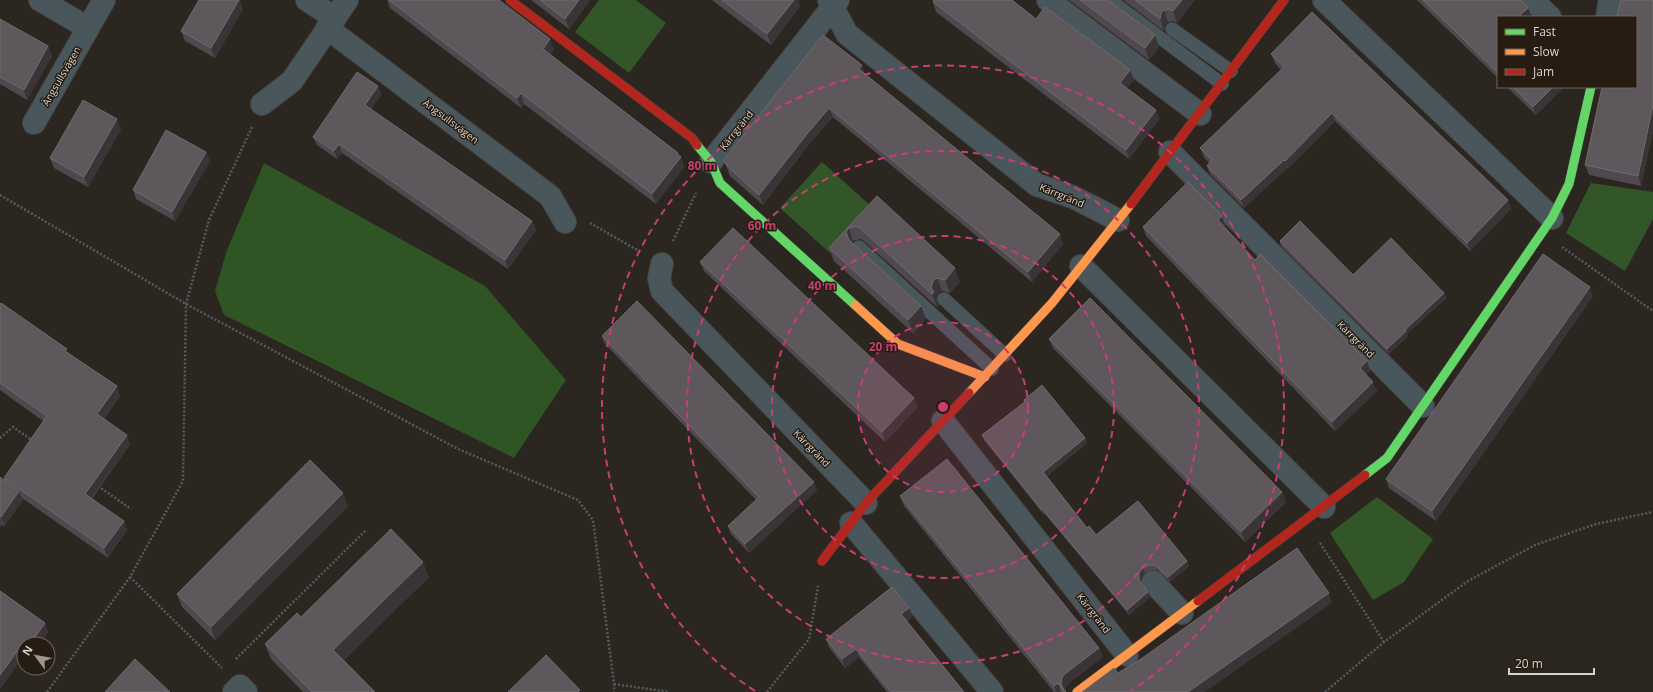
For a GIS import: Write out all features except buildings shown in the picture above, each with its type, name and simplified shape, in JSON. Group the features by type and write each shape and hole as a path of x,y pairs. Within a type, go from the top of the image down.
{"street":[{"path":"40,0 88,28"},
{"name":"Ängsullsvägen","path":"34,124 104,0"},
{"path":"262,104 292,81 323,11 347,0"},
{"path":"510,0 692,138 711,162 720,183 898,344 988,373"},
{"path":"1048,0 1200,114"},
{"path":"822,561 866,503 1052,303 1200,114 1284,0"},
{"path":"1324,0 1548,225"},
{"path":"1532,0 1549,16"},
{"path":"1607,16 1610,0"},
{"name":"Kärrgränd","path":"711,162 833,2 847,34 1037,186 1073,197 1118,220"},
{"name":"Ängsullsvägen","path":"323,11 550,196 565,222"},
{"path":"1077,692 1306,521 1387,458 1548,225 1570,184 1591,88"},
{"name":"Kärrgränd","path":"1170,152 1423,406"},
{"name":"Kärrgränd","path":"662,264 659,278 662,292 866,503"},
{"path":"1081,266 1324,507"},
{"name":"Kärrgränd","path":"943,421 1127,655"},
{"path":"851,523 992,692"},
{"path":"1153,582 1182,614"}],"lane":[{"path":"1110,0 1222,84"},
{"path":"1172,29 1231,71"},
{"path":"859,247 931,314 988,373"},
{"path":"944,299 1004,355"}],"path":[{"path":"47,692 130,577 184,481 186,304 209,220 262,104"},
{"path":"565,222 592,223 662,264 711,162"},
{"path":"0,195 186,304 458,449 578,500 593,520 614,692"},
{"path":"1548,225 1653,311"},
{"path":"0,438 13,427 38,444"},
{"path":"94,483 131,509"},
{"path":"1325,692 1384,642 1468,581 1535,545 1596,524 1653,512"},
{"path":"1306,521 1384,642"},
{"path":"130,577 236,685 366,530"},
{"path":"767,692 809,638 822,561"},
{"path":"614,684 669,692"}],"green space":[{"path":"599,0 636,0 666,23 629,73 575,32"},
{"path":"822,162 872,207 830,253 780,208"},
{"path":"264,163 485,286 566,380 514,458 224,315 215,291 227,250"},
{"path":"1591,183 1653,192 1653,219 1625,271 1566,233"},
{"path":"1377,497 1433,539 1404,582 1373,600 1330,533"}],"traffic: fast":[{"path":"1365,475 1387,458 1552,218 1569,184 1591,88"},
{"path":"697,145 711,162 720,183 855,305"}],"traffic: slow":[{"path":"969,393 1052,303 1131,204"},
{"path":"855,305 898,344 985,377"},
{"path":"1077,692 1198,601"}],"traffic: jam":[{"path":"510,0 692,138 697,145"},
{"path":"1131,204 1284,0"},
{"path":"822,561 866,503 969,393"},
{"path":"1198,601 1365,475"}]}
